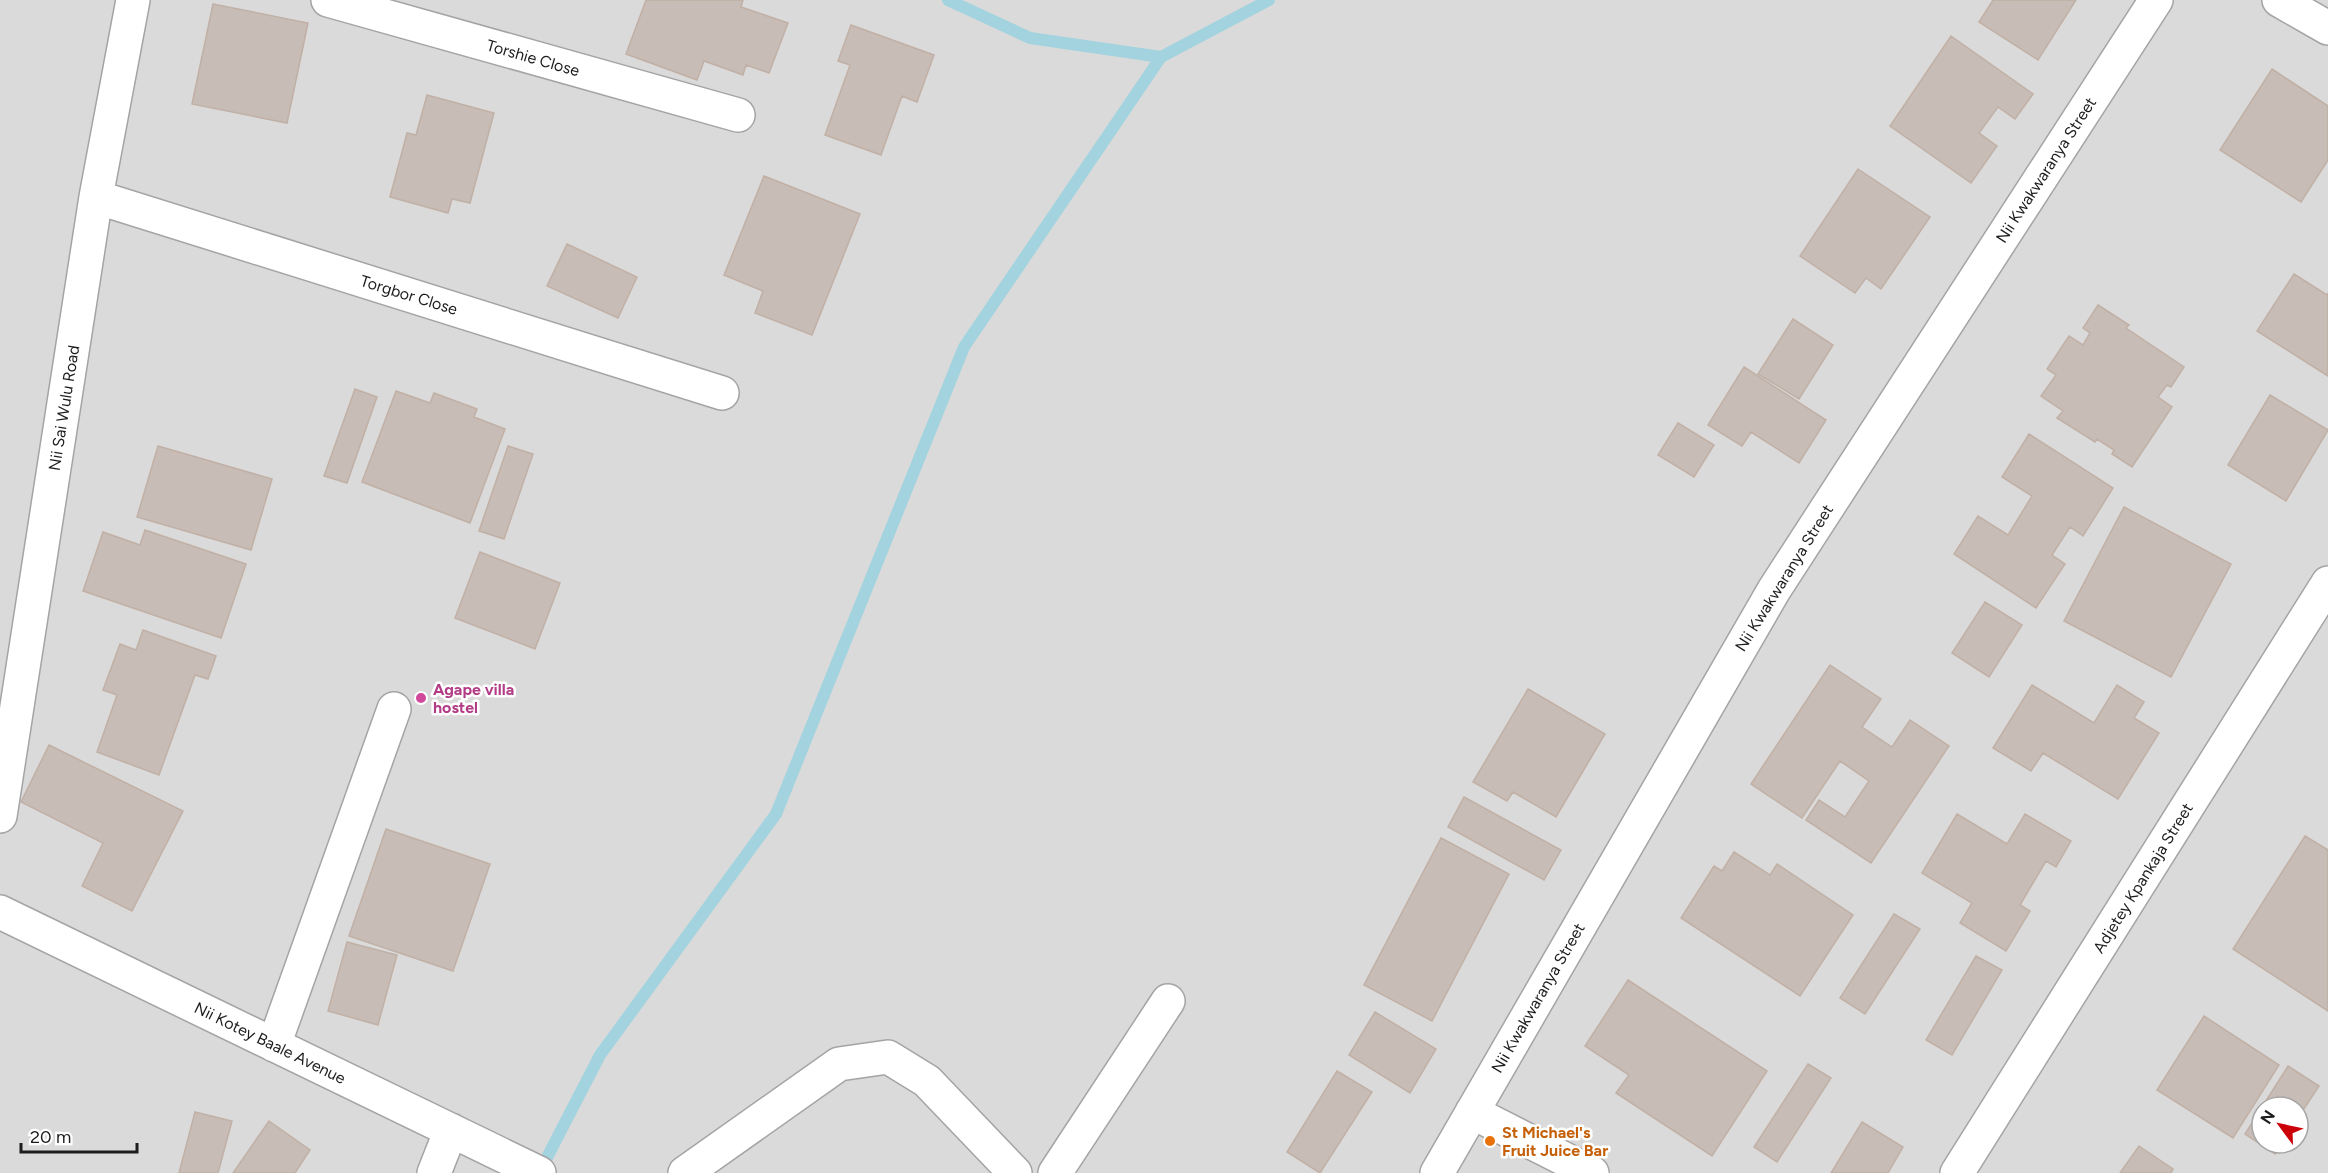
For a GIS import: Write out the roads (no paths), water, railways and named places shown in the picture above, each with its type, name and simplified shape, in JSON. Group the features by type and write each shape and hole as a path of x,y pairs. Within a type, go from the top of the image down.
{"street":[{"name":"Nii Sai Wulu Road","path":"0,816 10,700 96,197 133,0"},
{"name":"Torshie Close","path":"328,0 738,115"},
{"name":"Nii Kwakwaranya Street","path":"1437,1173 1774,590 2156,0"},
{"path":"2279,0 2328,28"},
{"name":"Torgbor Close","path":"96,197 722,393"},
{"name":"Adjetey Kpankaja Street","path":"1958,1173 2328,583"},
{"path":"274,1045 394,709"},
{"name":"Nii Kotey Baale Avenue","path":"0,912 539,1173"},
{"path":"1055,1173 1168,1001"},
{"path":"685,1173 839,1064 888,1057 927,1081 1015,1173"},
{"path":"1472,1112 1592,1173"},
{"path":"434,1173 462,1135"}],"waterway":[{"path":"948,0 1030,38 1161,57"},
{"path":"540,1171 600,1055 776,814 964,347 1161,57 1269,0"}],"place":[{"name":"Agape villa hostel","path":"421,698"},
{"name":"St Michael's Fruit Juice Bar","path":"1490,1141"}]}
